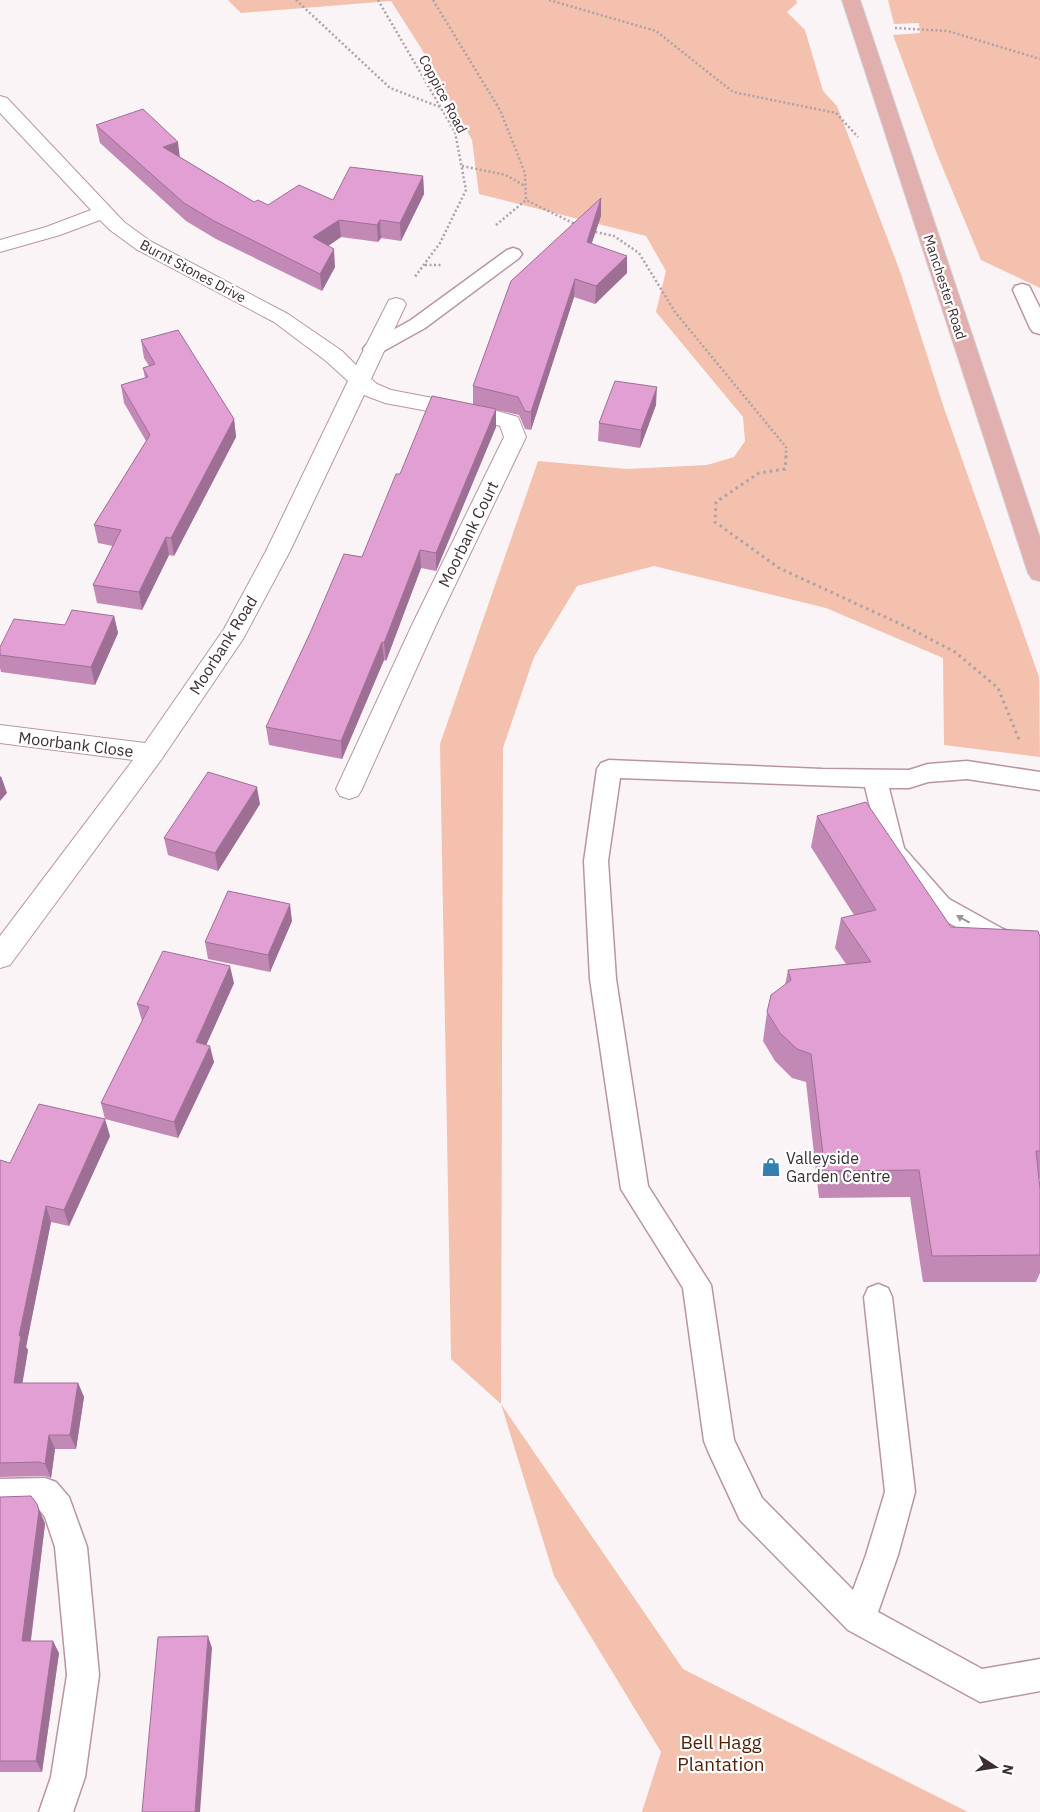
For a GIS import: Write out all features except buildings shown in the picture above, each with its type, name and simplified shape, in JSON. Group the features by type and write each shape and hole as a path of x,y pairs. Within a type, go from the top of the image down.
{"main road":[{"name":"Manchester Road","path":"851,0 1040,573"}],"street":[{"name":"Burnt Stones Drive","path":"0,102 117,226 143,246 281,318 334,356 359,380"},
{"path":"0,246 53,231 102,212"},
{"name":"Moorbank Road","path":"0,958 152,753 234,632 278,551 396,304"},
{"name":"Moorbank Court","path":"349,789 424,625 515,437 510,422 490,416 385,396 369,389 359,380"},
{"name":"Moorbank Close","path":"0,734 152,753"}],"lane":[{"path":"373,350 418,324 513,254"},
{"path":"1022,290 1040,328"},
{"path":"1038,781 966,770 928,773 910,779 609,770 596,861 603,979 635,1189 696,1285 719,1441 751,1509 859,1619 980,1686 1040,1676"},
{"path":"875,779 893,851 940,906 994,936 1040,952"},
{"path":"859,1619 882,1555 900,1492 878,1297"},
{"path":"0,1494 45,1493 58,1508 71,1547 83,1675 68,1778 56,1812"}],"path":[{"path":"296,0 390,88 441,107"},
{"name":"Coppice Road","path":"378,0 455,132 466,190 440,243 404,290 396,304"},
{"path":"433,0 500,110 525,173 526,200"},
{"path":"549,0 656,31 733,92 836,113 880,160 904,162"},
{"path":"860,29 902,28 948,31 1040,60"},
{"path":"462,166 506,176 526,187"},
{"path":"526,200 579,226"},
{"path":"491,229 526,200"},
{"path":"588,231 614,236 639,253 675,312 786,448 785,469 759,473 716,502 714,522 779,568 911,628 955,652 998,688 1038,781"},
{"path":"424,265 449,265"}],"green space":[{"path":"228,0 796,0 797,3 787,12 805,30 823,91 837,106 901,274 944,408 1039,677 1040,757 944,745 943,658 826,608 654,566 577,586 534,657 503,748 501,1404 451,1359 440,744 538,461 627,469 707,465 734,457 745,441 743,417 656,312 666,271 646,236 479,194 472,140 421,48 391,1 241,13"},
{"path":"888,0 1040,0 1040,288 981,260 937,154 893,35 920,33 919,23 894,24"},
{"name":"Bell Hagg Plantation","path":"501,1404 683,1669 968,1812 642,1812 661,1752 554,1576"}],"place":[{"name":"Valleyside Garden Centre","path":"771,1167"}]}
